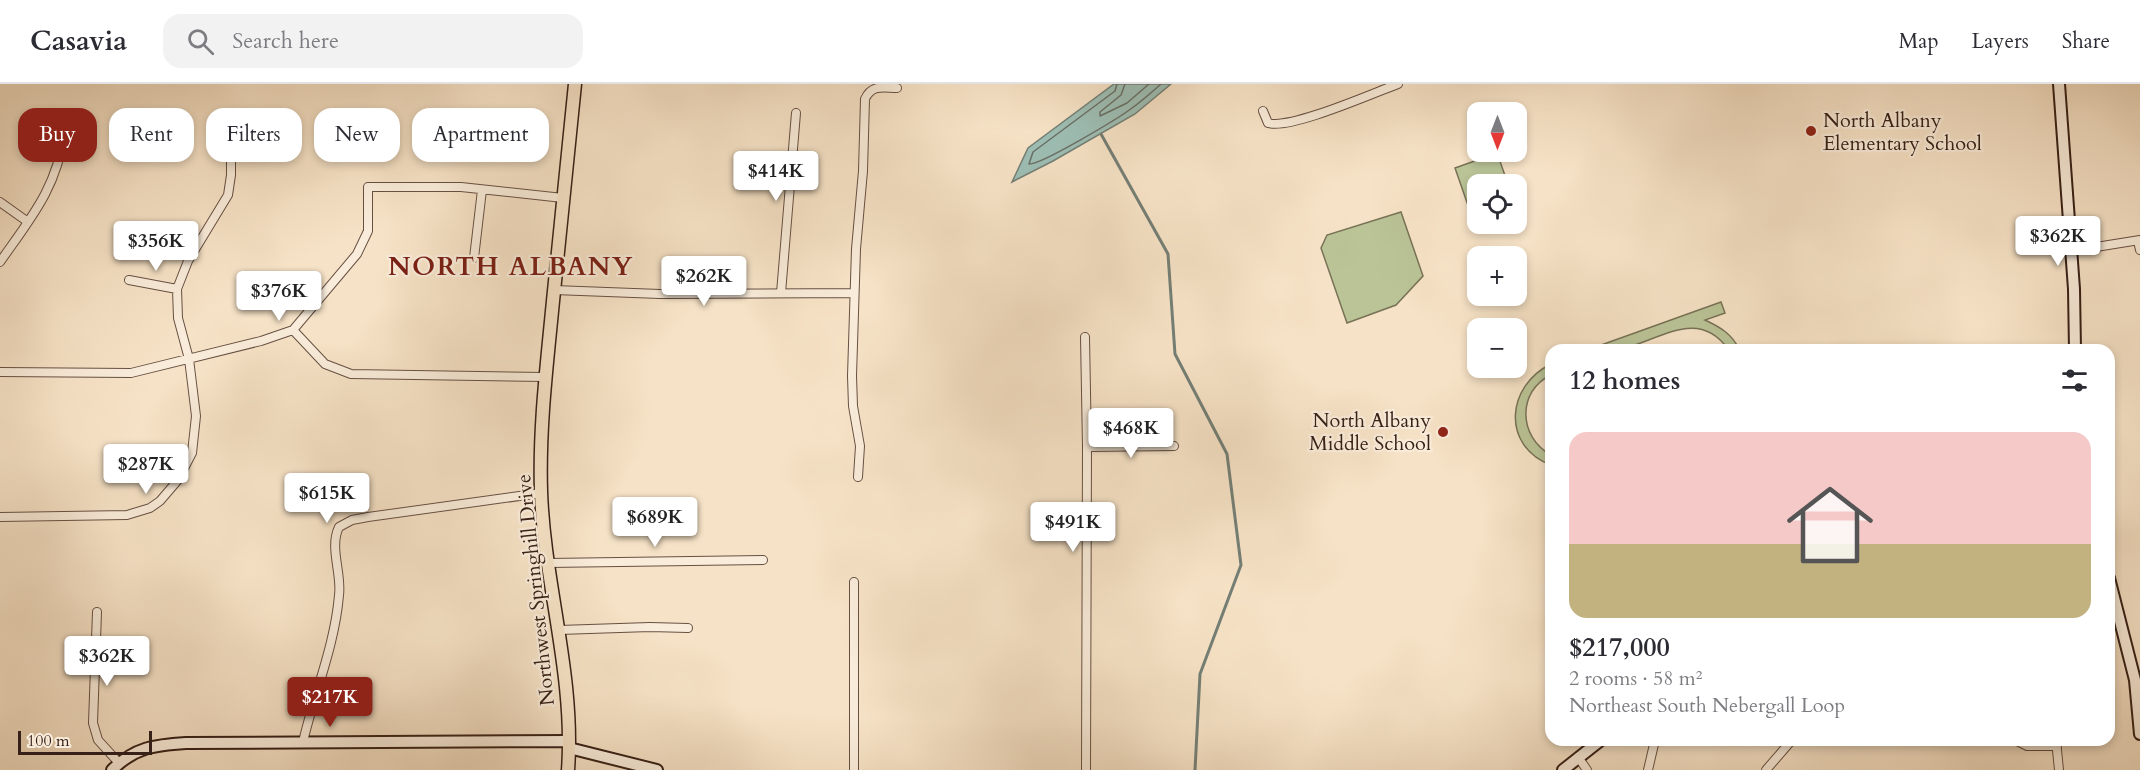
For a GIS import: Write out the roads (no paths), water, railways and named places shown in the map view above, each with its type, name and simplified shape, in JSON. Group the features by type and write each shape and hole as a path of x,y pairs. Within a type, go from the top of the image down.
{"main road":[{"name":"Northwest Springhill Drive","path":"568,770 566,688 548,563 541,493 541,433 575,84"}],"street":[{"path":"1263,111 1268,123 1296,120 1398,84"},
{"path":"2060,84 2072,251 2075,344"},
{"path":"858,477 860,446 853,406 852,376 854,293 863,171 865,99 870,90 897,88"},
{"path":"781,293 796,113"},
{"path":"0,262 49,190 59,162"},
{"path":"0,517 121,516 140,512 160,501 178,480 192,453 196,416 189,359 178,318 177,289 188,261 228,195 231,162"},
{"path":"0,372 132,373 261,342 293,330 348,266 360,247 368,231 368,187 482,190 563,198"},
{"path":"474,258 482,190"},
{"path":"0,202 28,222"},
{"path":"2072,251 2139,240 2140,250"},
{"path":"129,280 177,289"},
{"path":"554,290 636,293 854,293"},
{"path":"293,330 325,364 351,374 545,377"},
{"path":"1085,337 1086,770"},
{"path":"1087,447 1174,446"},
{"path":"303,742 330,645 339,597 340,577 335,543 339,528 352,520 368,517 541,493"},
{"path":"548,563 763,560"},
{"path":"854,582 854,770"},
{"path":"2115,602 2135,680 2140,734"},
{"path":"97,612 93,723 98,740 115,766 141,748 173,744 303,742 569,745 657,770"},
{"path":"559,630 688,628"},
{"path":"1563,770 1593,746"},
{"path":"1648,770 1654,746"},
{"path":"1766,770 1787,746"},
{"path":"2057,746 2059,770"},
{"path":"1578,758 1587,770"}],"water":[{"path":"1114,84 1171,84 1135,114 1012,182 1028,148"}],"waterway":[{"path":"1101,134 1168,254 1175,354 1227,454 1241,565 1200,674 1195,770"}],"place":[{"name":"North Albany Elementary School","path":"1811,131"},
{"name":"North Albany Middle School","path":"1443,432"}],"district":[{"name":"NORTH ALBANY","path":"511,266"}]}
